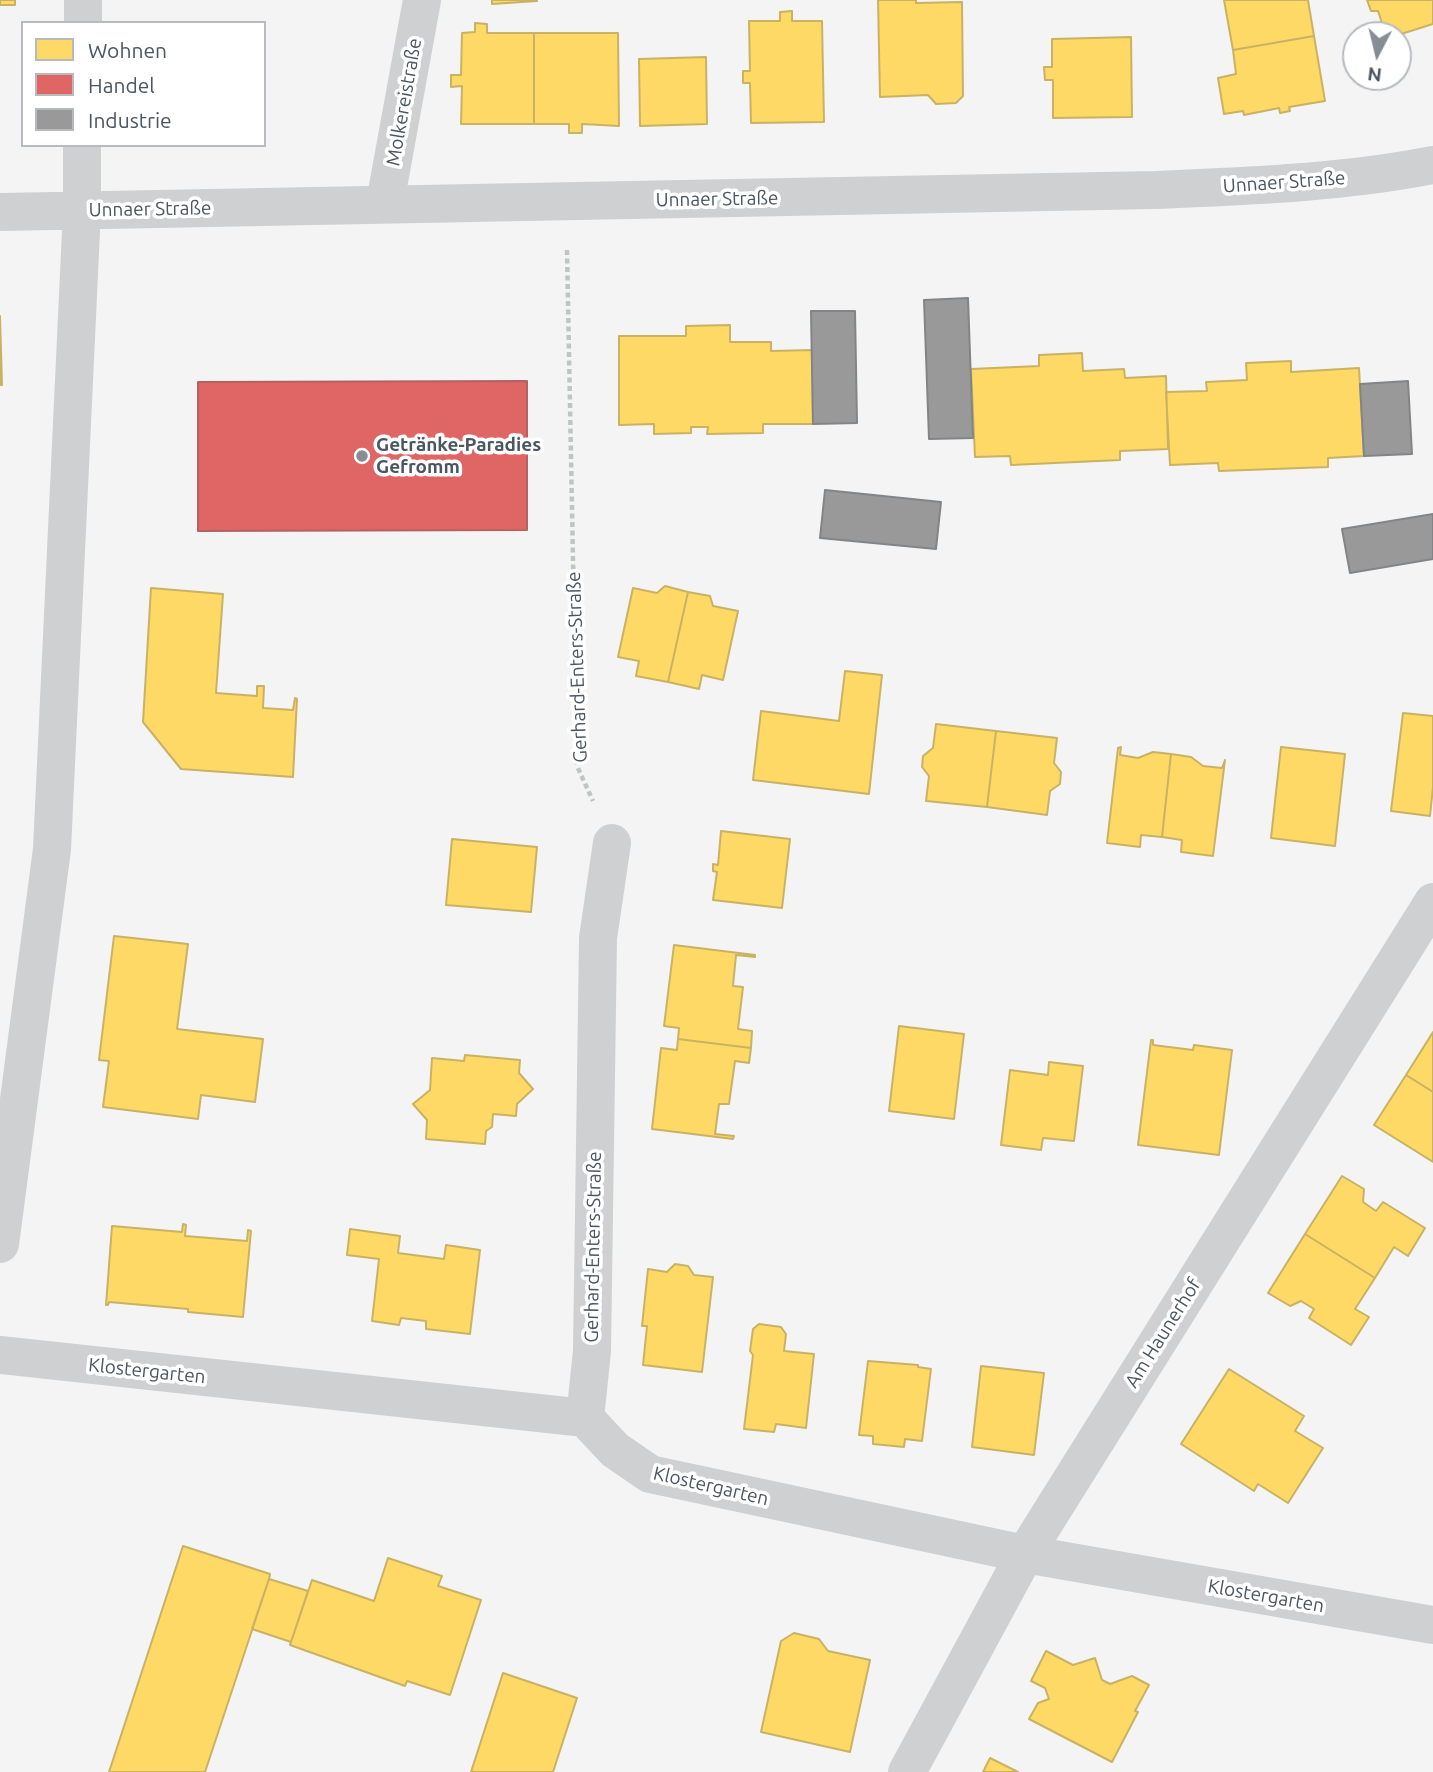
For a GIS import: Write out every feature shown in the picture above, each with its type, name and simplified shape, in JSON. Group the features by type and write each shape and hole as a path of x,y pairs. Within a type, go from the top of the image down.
{"street":[{"path":"83,0 83,21"},
{"name":"Molkereistraße","path":"386,203 422,0"},
{"path":"0,1244 16,1139 52,849 82,210 82,147"},
{"name":"Unnaer Straße","path":"0,212 1166,189 1306,183 1399,172 1433,165"},
{"name":"Gerhard-Enters-Straße","path":"585,1418 592,1351 598,937 612,844"},
{"name":"Am Haunerhof","path":"907,1772 1025,1553 1433,902"},
{"name":"Klostergarten","path":"0,1355 585,1418 615,1450 650,1474 1025,1553 1433,1625"}],"path":[{"name":"Gerhard-Enters-Straße","path":"565,201 578,766 612,844"}],"building: Wohnen":[{"path":"0,0 15,0 15,5 0,5"},
{"path":"492,0 537,0 537,1 492,4"},
{"path":"878,0 962,2 963,96 956,103 936,104 928,95 880,97"},
{"path":"1224,0 1308,0 1314,36 1233,50"},
{"path":"1367,0 1433,0 1433,24 1412,31 1412,21 1381,21 1378,11 1371,11"},
{"path":"792,11 792,21 822,21 824,122 751,123 750,83 743,83 743,71 750,71 749,21 780,21 780,12"},
{"path":"475,23 487,24 487,33 534,33 534,124 461,124 462,86 451,87 451,75 461,75 462,33 475,32"},
{"path":"534,33 618,33 619,126 582,124 582,133 569,133 569,124 534,124"},
{"path":"1314,36 1325,101 1289,107 1290,111 1280,113 1279,108 1244,115 1243,111 1224,114 1218,78 1236,74 1233,50"},
{"path":"1131,37 1132,117 1053,118 1053,80 1045,80 1044,67 1052,67 1052,39"},
{"path":"706,57 707,124 640,126 639,59"},
{"path":"0,316 2,385 0,385"},
{"path":"730,325 730,342 771,342 771,351 812,350 813,424 763,424 763,433 707,434 708,427 691,427 691,433 654,434 654,424 619,425 619,336 686,336 686,326"},
{"path":"1082,353 1083,371 1124,369 1125,378 1166,376 1168,449 1120,451 1120,460 1011,465 1010,456 975,457 971,369 1039,366 1039,355"},
{"path":"1291,361 1291,372 1359,368 1364,456 1328,458 1328,467 1219,471 1218,463 1170,465 1166,392 1207,391 1206,382 1247,380 1246,363"},
{"path":"665,586 688,592 668,682 636,676 639,661 618,657 633,588 657,593"},
{"path":"151,588 223,594 216,693 257,696 257,686 264,686 263,708 293,710 295,698 297,699 293,777 181,769 143,722"},
{"path":"688,592 710,596 713,606 738,611 723,680 702,675 699,689 668,682"},
{"path":"845,671 882,675 869,794 753,780 761,711 839,721"},
{"path":"1403,713 1433,716 1433,787 1430,816 1391,811"},
{"path":"936,724 996,731 987,807 926,801 929,776 922,767 923,756 933,748"},
{"path":"996,731 1057,738 1054,763 1061,772 1060,784 1050,791 1047,815 987,807"},
{"path":"1121,747 1120,755 1138,758 1153,752 1171,754 1162,837 1141,835 1140,847 1107,843 1118,748"},
{"path":"1281,747 1345,754 1335,846 1271,838"},
{"path":"1171,754 1191,757 1203,766 1222,768 1225,760 1213,856 1181,852 1182,840 1162,837"},
{"path":"721,831 790,839 782,908 713,900 717,872 713,871 713,864 718,865"},
{"path":"452,839 537,847 531,912 446,905"},
{"path":"114,936 188,944 177,1029 263,1039 255,1102 201,1095 198,1119 103,1107 109,1061 99,1060"},
{"path":"674,945 755,955 736,955 733,986 743,987 738,1029 752,1031 751,1048 678,1039 679,1028 664,1026"},
{"path":"899,1026 964,1034 954,1119 889,1111"},
{"path":"1433,1032 1433,1092 1406,1075"},
{"path":"678,1039 751,1048 749,1063 735,1061 729,1104 719,1104 715,1134 734,1136 733,1139 652,1129 661,1048 677,1050"},
{"path":"1151,1040 1153,1045 1193,1050 1194,1045 1232,1050 1219,1155 1138,1145"},
{"path":"465,1055 520,1060 519,1073 533,1089 517,1104 516,1116 493,1114 492,1127 486,1131 485,1144 426,1139 427,1120 413,1104 430,1090 432,1058 464,1061"},
{"path":"1049,1062 1083,1066 1074,1141 1043,1138 1041,1150 1001,1145 1010,1070 1048,1075"},
{"path":"1406,1075 1433,1092 1433,1162 1374,1125"},
{"path":"1342,1176 1364,1189 1363,1202 1376,1211 1383,1202 1425,1228 1408,1256 1394,1247 1375,1278 1305,1234"},
{"path":"183,1224 186,1225 185,1236 247,1241 248,1230 251,1231 243,1317 109,1302 106,1305 112,1226 182,1232"},
{"path":"350,1229 400,1236 398,1253 444,1259 446,1245 480,1250 470,1334 426,1329 426,1321 401,1318 399,1325 372,1321 379,1259 347,1255"},
{"path":"1305,1234 1375,1278 1355,1309 1369,1317 1351,1345 1309,1318 1314,1309 1301,1301 1290,1306 1268,1293"},
{"path":"675,1264 688,1266 694,1275 713,1277 702,1372 643,1365 647,1326 642,1326 648,1269 667,1272"},
{"path":"759,1324 781,1327 786,1334 784,1351 814,1354 806,1428 776,1424 774,1432 744,1429 753,1355 750,1351 753,1329"},
{"path":"868,1361 918,1365 931,1369 922,1441 905,1439 904,1447 873,1444 873,1436 859,1435"},
{"path":"981,1366 1044,1373 1034,1455 972,1447"},
{"path":"1229,1369 1304,1416 1295,1431 1323,1448 1288,1503 1258,1484 1254,1491 1181,1444"},
{"path":"183,1546 270,1574 269,1579 205,1772 109,1772"},
{"path":"388,1558 442,1576 438,1586 481,1600 450,1695 407,1681 405,1686 290,1645 312,1580 374,1601"},
{"path":"269,1579 308,1591 291,1642 252,1629"},
{"path":"794,1633 819,1639 828,1651 870,1660 850,1752 761,1732 781,1641"},
{"path":"1046,1651 1073,1665 1095,1658 1102,1680 1110,1684 1132,1676 1149,1685 1112,1762 1029,1719 1038,1703 1049,1699 1045,1688 1031,1681"},
{"path":"503,1673 577,1698 553,1772 471,1772"},
{"path":"990,1758 1018,1772 983,1772"}],"building: Handel":[{"name":"Getränke-Paradies Gefromm","path":"527,381 527,530 198,531 198,382"}],"building: Industrie":[{"path":"968,298 973,438 929,439 924,300"},
{"path":"811,311 855,311 857,423 813,424"},
{"path":"1408,381 1412,454 1364,456 1360,384"},
{"path":"825,490 941,502 936,549 820,538"},
{"path":"1433,514 1433,559 1350,573 1342,529"}],"place":[{"name":"Getränke-Paradies Gefromm","path":"362,456"}]}
